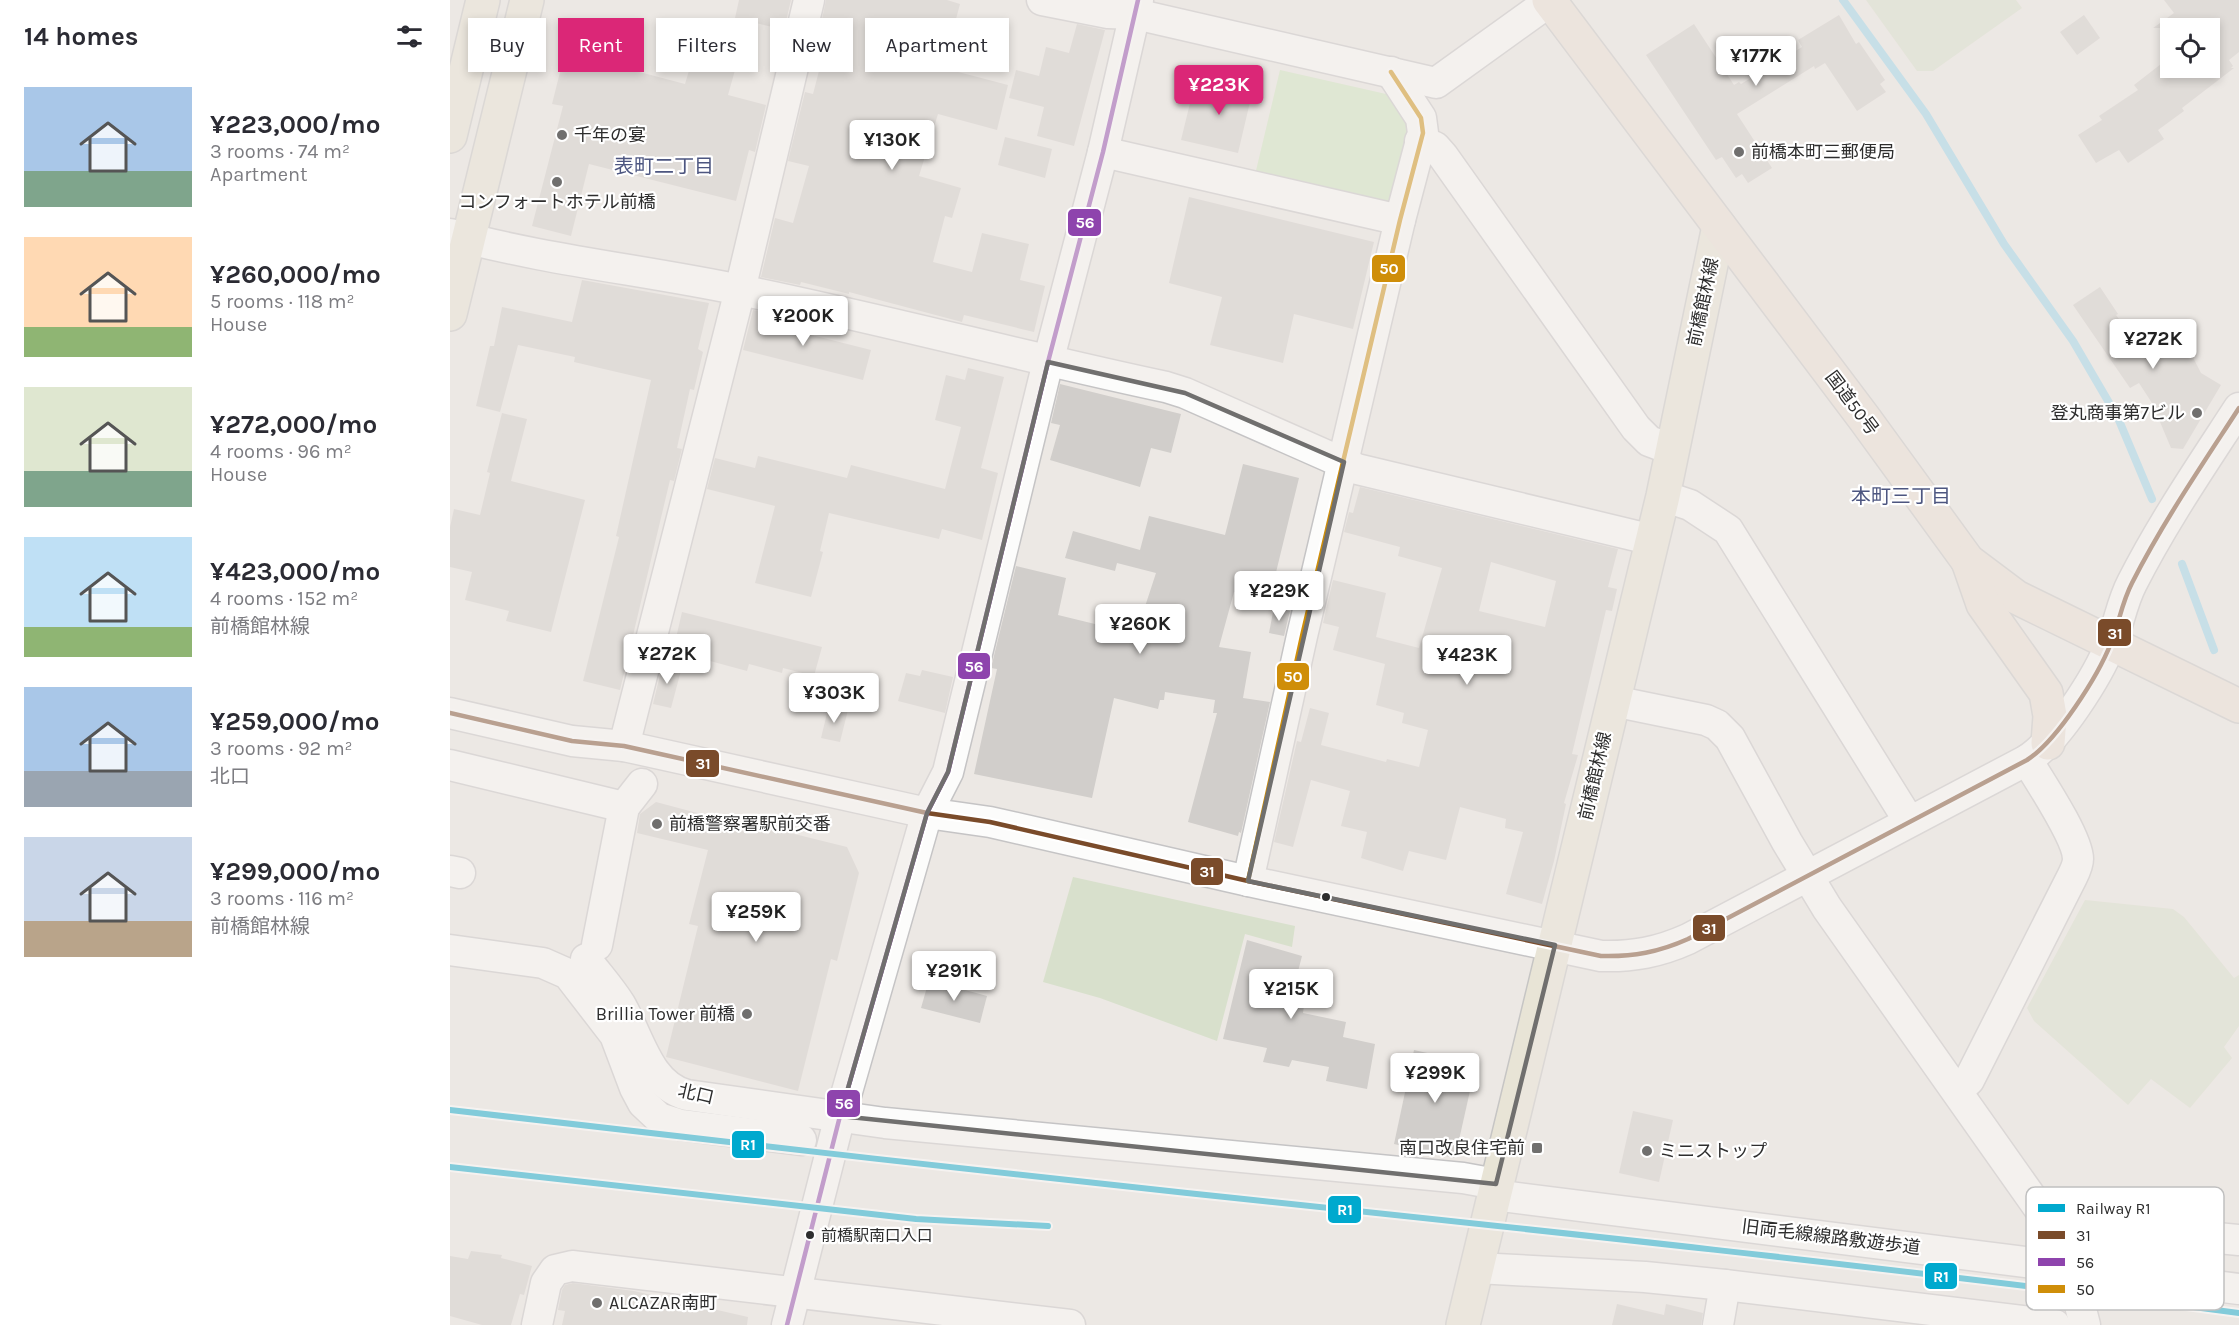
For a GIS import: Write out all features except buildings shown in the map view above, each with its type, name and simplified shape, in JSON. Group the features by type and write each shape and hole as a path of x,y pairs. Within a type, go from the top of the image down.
{"highway":[{"name":"国道50号","path":"1550,0 1864,418 1968,561 2016,597 2239,706"},
{"path":"1968,561 1983,604 2046,693 2050,716 2037,751"}],"main road":[{"path":"450,136 483,0"},
{"path":"450,314 459,236 526,0"},
{"name":"前橋館林線","path":"1463,1325 1653,540 1719,225"}],"street":[{"path":"624,747 740,290 809,0"},
{"path":"1042,0 1108,14 1136,7 1436,83 1550,0"},
{"path":"787,1325 840,1116 927,813 948,772 1048,362 1104,152 1136,7"},
{"path":"1248,881 1302,636 1400,220 1423,133 1421,118 1391,72"},
{"path":"1420,141 1435,147 1443,156 1636,428 1649,441 1673,450"},
{"path":"1104,152 1400,220"},
{"path":"459,236 514,250 740,290 1185,393 1357,469 1653,540"},
{"path":"450,713 561,739 624,747 927,813 990,822 1248,881 1601,956 1642,954 1667,948 1688,939 2037,751 2085,691 2111,642 2122,603 2133,581 2187,489 2239,408"},
{"path":"1663,496 1690,505 1728,530 1909,821"},
{"path":"1613,701 1706,720 1724,730 1827,908 2026,1190"},
{"path":"1957,1091 1969,1080 2072,877 2078,860 2037,751"},
{"path":"450,765 624,807"},
{"path":"642,784 624,807 582,962 615,1035 635,1088 643,1103 659,1118 681,1125 801,1140"},
{"path":"450,950 543,963 582,962"},
{"name":"北口","path":"582,962 621,1006 658,1077 675,1091 885,1123 1463,1178 1495,1190"},
{"name":"旧両毛線線路敷遊歩道","path":"1495,1190 2026,1261"},
{"path":"2224,1239 2239,1240"},
{"path":"537,1325 546,1283 555,1270 572,1266 796,1291 1000,1321 1070,1325"},
{"path":"1477,1268 1518,1272 1645,1277 1725,1285 1953,1318 2055,1325"},
{"path":"1718,1325 1725,1285"},
{"name":"旧両毛線線路敷遊歩道","path":"2224,1287 2239,1289"},
{"path":"2081,1310 2085,1325"}],"highlighted area":[{"path":"1048,362 1185,393 1344,462 1248,881 1555,945 1496,1184 840,1116 927,813 948,772"}],"green space":[{"path":"1866,0 2016,0 2022,8 1933,71 1917,71"},
{"path":"1280,70 1386,94 1414,134 1397,202 1386,210 1254,179"},
{"path":"1073,877 1295,926 1292,947 1245,934 1217,1041 1100,998 1043,982"},
{"path":"2085,900 2173,909 2184,917 2234,978 2239,975 2239,1026 2224,1047 2232,1058 2190,1108 2151,1079 2128,1105 2034,1021 2027,1008"}],"waterway":[{"path":"1843,0 1926,114 2004,244 2073,341 2118,418 2152,499"},
{"path":"2182,564 2214,650"}],"rail line":[{"name":"R1","path":"450,1110 2026,1286"},
{"name":"R1","path":"450,1167 916,1219 1048,1226"},
{"name":"R1","path":"2215,1310 2239,1313"}],"transit line":[{"name":"56","path":"787,1325 840,1116 927,813 948,772 1048,362 1103,152 1138,0"},
{"name":"50","path":"1248,881 1302,636 1400,220 1423,133 1421,118 1391,72"},
{"name":"31","path":"450,713 572,741 624,746 927,813 990,822 1248,881 1601,956 1646,953 1688,939 2027,760 2039,751 2075,707 2097,673 2111,643 2129,590 2144,560 2183,494 2239,408"}],"place":[{"name":"千年の宴","path":"562,135"},
{"name":"前橋本町三郵便局","path":"1739,152"},
{"name":"コンフォートホテル前橋","path":"557,182"},
{"name":"登丸商事第7ビル","path":"2197,413"},
{"name":"前橋警察署駅前交番","path":"657,824"},
{"name":"Brillia Tower 前橋","path":"747,1014"},
{"name":"南口改良住宅前","path":"1537,1148"},
{"name":"ミニストップ","path":"1647,1151"},
{"name":"前橋駅南口入口","path":"810,1235"},
{"name":"ALCAZAR南町","path":"597,1303"}],"district":[{"name":"表町二丁目","path":"664,166"},
{"name":"本町三丁目","path":"1901,496"}]}
